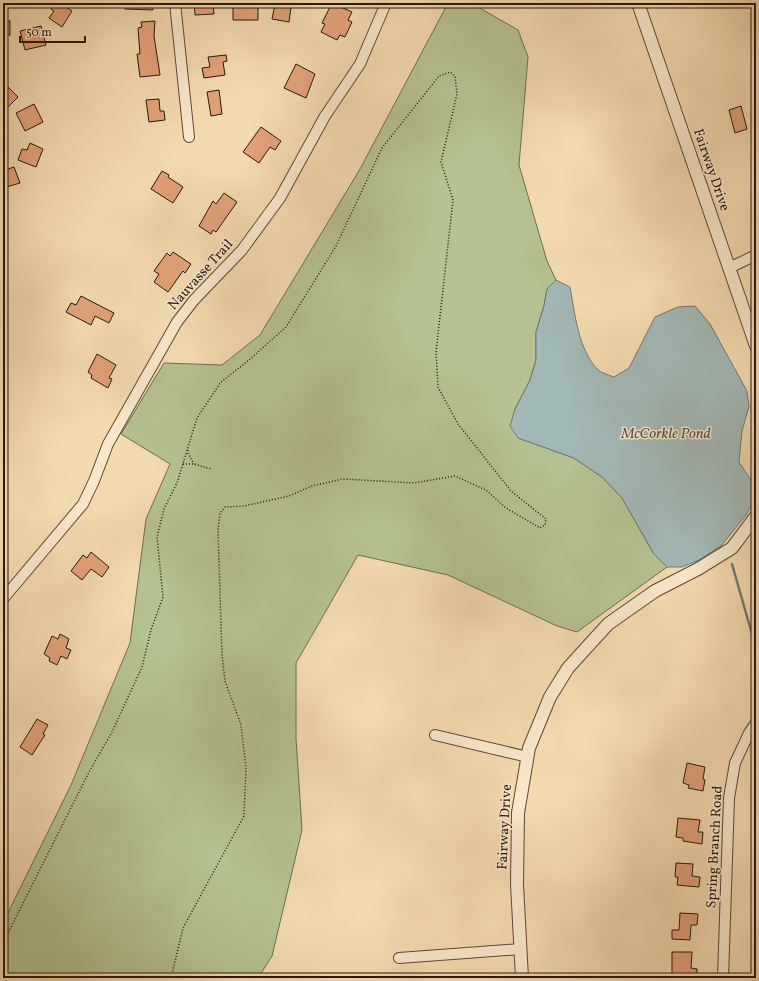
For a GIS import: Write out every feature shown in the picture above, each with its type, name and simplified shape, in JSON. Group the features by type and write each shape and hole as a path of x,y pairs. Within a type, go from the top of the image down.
{"street":[{"path":"175,3 189,137"},
{"name":"Nauvasse Trail","path":"3,599 82,504 94,481 108,444 177,322 194,300 242,250 280,198 325,116 360,64 386,3"},
{"name":"Fairway Drive","path":"638,3 756,346"},
{"path":"729,268 756,255"},
{"name":"Fairway Drive","path":"522,978 517,884 518,813 528,758 536,727 550,697 568,668 608,624 655,591 698,569 732,548 756,516"},
{"name":"Spring Branch Road","path":"723,978 729,798 735,764 749,733 756,723"},
{"path":"435,735 528,758"},
{"path":"399,958 521,949"}],"path":[{"path":"3,943 88,772 112,732 142,667 151,630 163,597 157,537 164,509 183,464 197,418 221,382 249,360 286,327 336,246 382,148 439,76 450,72 455,76 457,94 441,162 452,200 436,352 438,387 458,424 512,491 546,519 545,525 540,528 506,508 486,490 456,476 414,483 343,479 312,486 289,496 244,506 225,507 220,513 218,530 222,655 226,681 242,725 246,768 246,798 244,816 183,928 171,978"},
{"path":"188,447 188,453 194,464"},
{"path":"183,464 194,464 211,469"}],"green space":[{"path":"448,3 471,3 518,30 528,57 519,165 547,261 556,280 547,289 544,306 536,332 536,360 530,380 515,409 518,438 574,458 602,477 622,498 654,554 667,567 577,632 557,626 448,575 358,555 296,663 296,738 302,830 272,956 258,978 3,978 3,923 71,785 130,643 146,519 170,464 121,434 164,363 222,365 260,335 360,169"}],"water":[{"name":"McCorkle Pond","path":"556,280 570,287 581,341 591,361 601,372 614,377 629,368 655,317 678,307 695,306 710,324 747,391 749,407 742,431 739,462 756,488 756,498 746,515 721,546 699,560 682,567 667,567 654,554 622,498 602,477 574,458 518,438 510,426 515,409 530,380 536,360 536,332 544,306 547,289"}],"building":[{"path":"55,3 60,3 72,11 62,27 49,18 54,11 51,9"},
{"path":"125,3 153,3 153,10 125,9"},
{"path":"194,3 213,3 214,14 195,15"},
{"path":"258,3 258,20 233,20 233,4"},
{"path":"332,3 352,12 348,20 352,22 345,37 340,35 337,40 321,32 325,24 322,23"},
{"path":"275,4 291,7 289,22 272,19"},
{"path":"3,21 10,21 10,35 3,35"},
{"path":"155,21 154,36 160,75 140,77 137,54 140,54 138,28 142,27 141,22"},
{"path":"41,26 46,45 25,50 20,31"},
{"path":"226,55 227,61 223,62 225,75 204,78 202,68 210,67 208,57"},
{"path":"296,64 315,74 306,98 284,88"},
{"path":"3,82 18,97 7,108 3,104"},
{"path":"219,90 222,114 211,116 207,92"},
{"path":"159,99 160,111 164,111 165,120 149,122 146,100"},
{"path":"34,104 43,122 25,131 16,113"},
{"path":"741,106 747,129 735,133 729,110"},
{"path":"261,127 281,141 275,150 270,147 259,163 243,152"},
{"path":"30,143 43,149 36,167 18,160 22,149 27,150"},
{"path":"14,167 20,183 3,188 3,171"},
{"path":"162,171 183,187 173,203 151,189"},
{"path":"224,193 237,202 216,232 213,230 211,234 199,226 213,201 216,204"},
{"path":"173,252 191,264 185,273 183,271 168,292 154,282 159,274 154,271 167,253 170,256"},
{"path":"81,296 114,313 109,323 95,316 91,325 66,312 71,303 76,305"},
{"path":"97,354 116,365 109,378 112,379 108,388 91,378 92,375 88,372"},
{"path":"91,552 109,567 102,577 91,569 82,580 71,571 83,555 87,558"},
{"path":"60,634 69,639 66,648 71,650 67,659 61,656 57,665 49,661 50,658 44,654 52,636 58,639"},
{"path":"37,719 48,725 43,734 45,735 32,755 20,747"},
{"path":"687,763 705,767 703,791 688,788 689,785 683,783"},
{"path":"678,818 700,820 698,832 703,832 702,844 683,841 683,838 676,837"},
{"path":"676,863 693,864 692,876 700,877 699,887 677,885 678,877 675,877"},
{"path":"680,913 698,914 697,925 691,925 690,940 672,939 672,930 679,930"},
{"path":"672,952 692,952 691,968 697,969 697,978 672,978"}],"waterway":[{"path":"732,564 756,648"}]}
